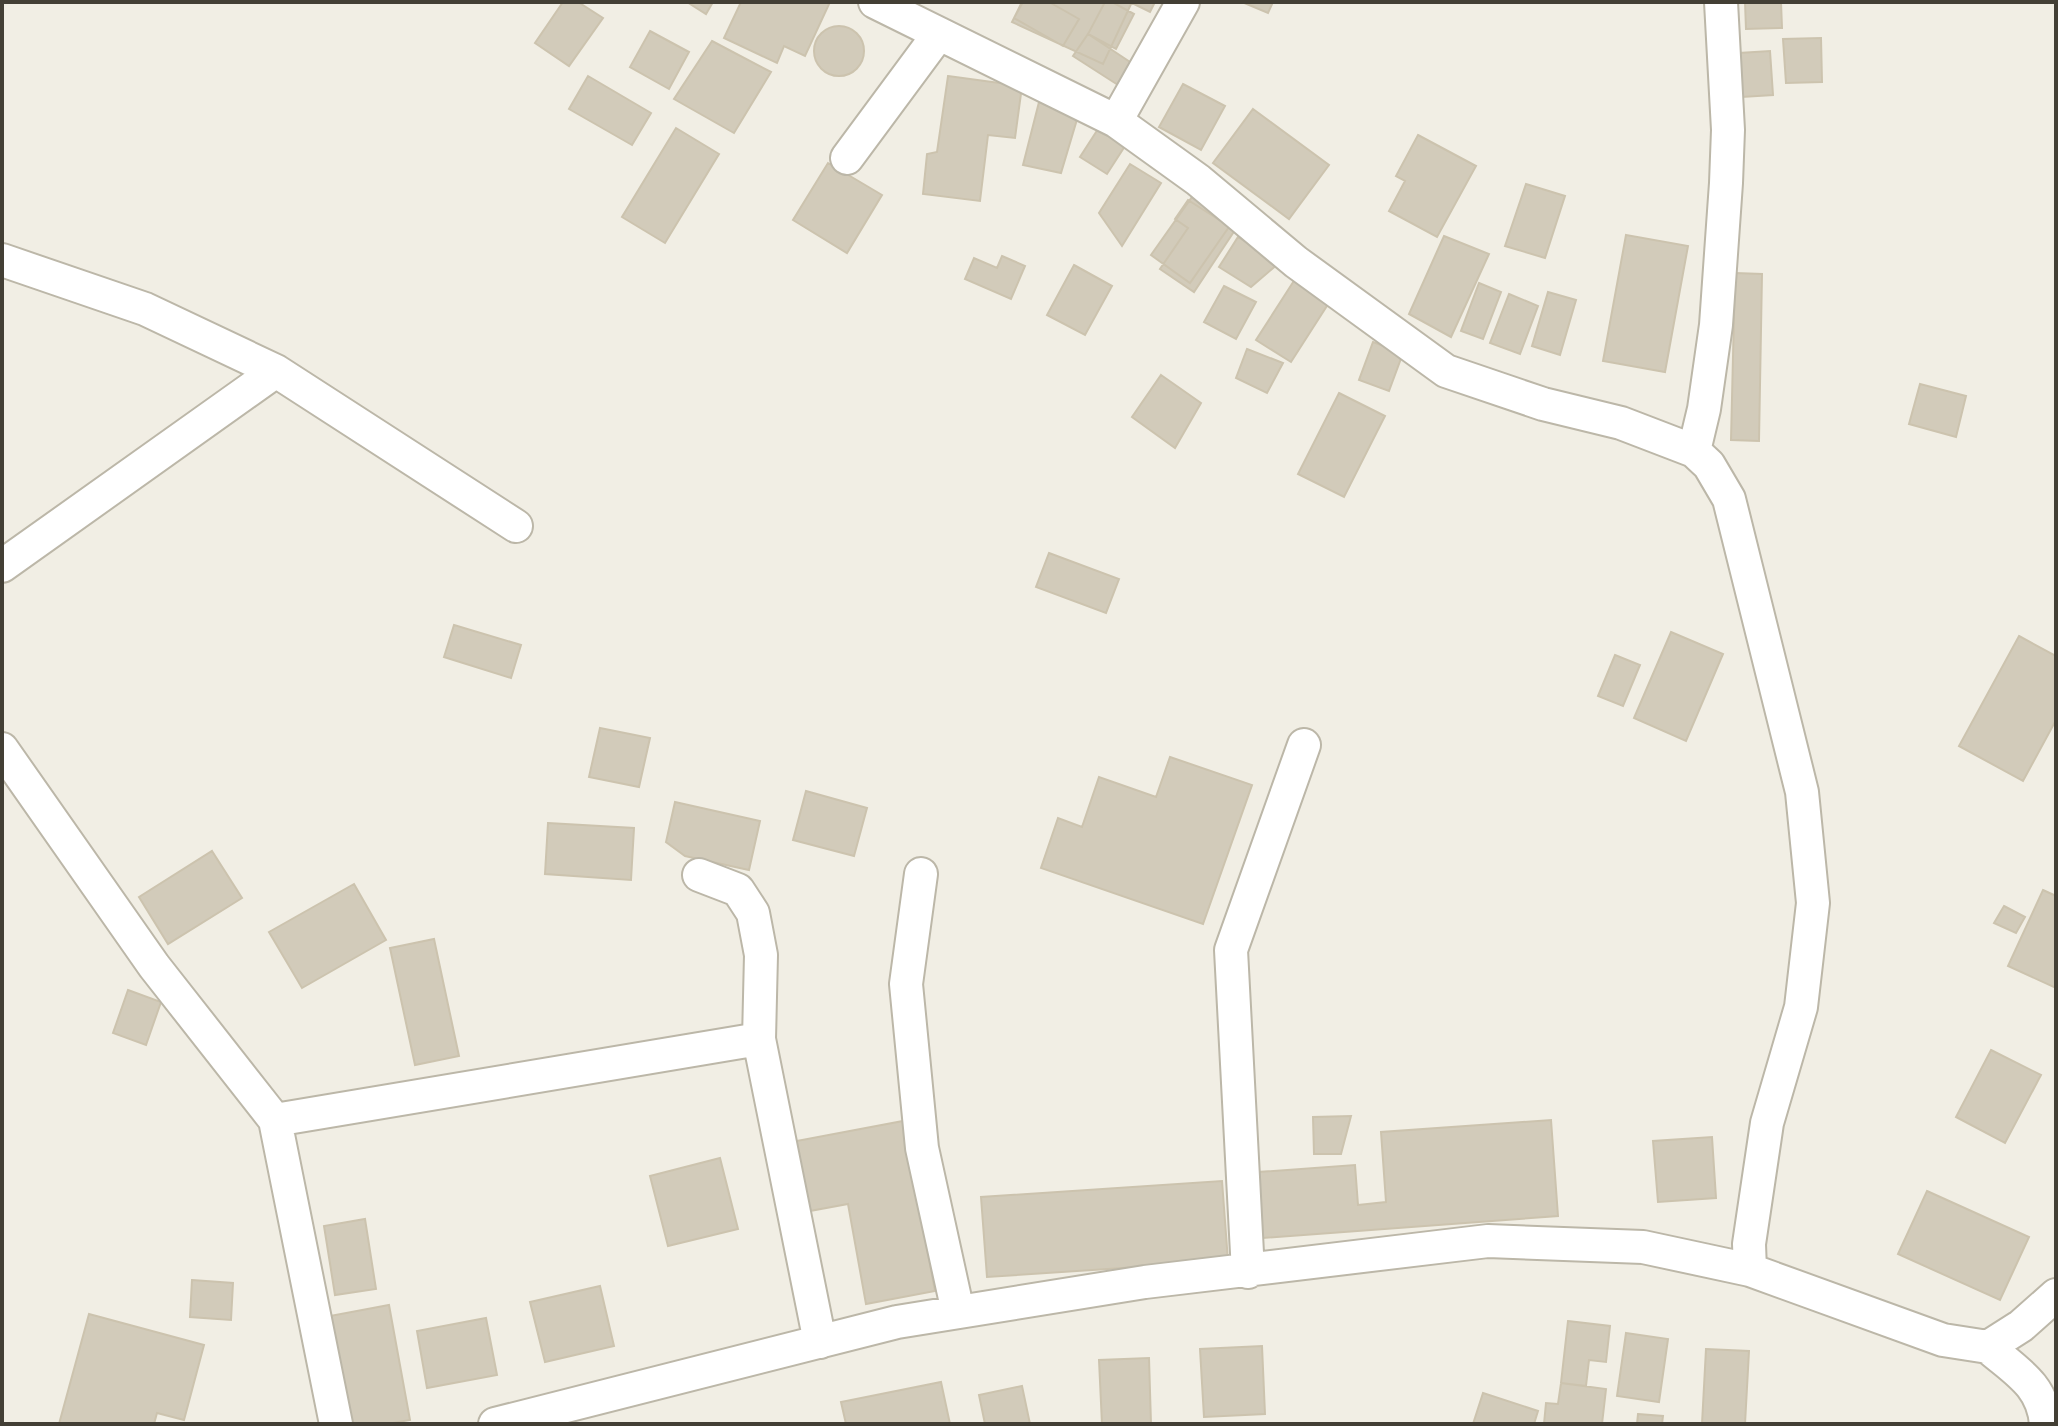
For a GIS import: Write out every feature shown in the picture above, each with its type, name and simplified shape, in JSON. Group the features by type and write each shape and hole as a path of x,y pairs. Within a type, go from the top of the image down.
{"street":[{"path":"875,2 1116,121 1198,180 1296,262 1446,371 1543,404 1621,423 1694,451 1709,465 1729,499 1802,792 1813,903 1801,1007 1767,1123 1749,1244 1750,1270"},
{"path":"1116,121 1183,2"},
{"path":"1694,451 1704,409 1716,325 1726,183 1728,130 1721,2"},
{"path":"847,158 938,35"},
{"path":"2,260 145,309 276,371 516,526"},
{"path":"2,566 276,371"},
{"path":"1248,1272 1231,950 1304,745"},
{"path":"2,749 154,966 275,1120 336,1424"},
{"path":"921,874 906,984 922,1148 958,1312"},
{"path":"699,875 738,890 753,913 761,955 759,1039 820,1342"},
{"path":"275,1120 759,1039"},
{"path":"495,1424 897,1322 1145,1282 1488,1241 1643,1247 1750,1270 1943,1340 1988,1347 2034,1386 2045,1408 2046,1424"},
{"path":"1988,1347 2021,1326 2056,1295"}],"building":[{"path":"563,2 578,2 603,18 569,66 535,43"},
{"path":"687,2 713,2 706,14"},
{"path":"741,2 830,2 805,56 784,46 777,63 724,38"},
{"path":"1022,2 1132,2 1103,64 1012,22"},
{"path":"1023,2 1049,2 1079,19 1063,46 1014,18"},
{"path":"1105,2 1112,2 1134,14 1116,49 1088,34"},
{"path":"1130,2 1155,2 1150,12"},
{"path":"1242,2 1273,2 1268,13"},
{"path":"1745,2 1781,2 1782,28 1746,29"},
{"path":"839,26 857,33 864,51 857,69 839,76 821,69 814,51 821,33"},
{"path":"650,31 689,52 669,89 630,67"},
{"path":"1088,34 1133,64 1118,85 1073,56"},
{"path":"1821,38 1822,82 1786,83 1783,39"},
{"path":"712,41 771,72 734,133 674,99"},
{"path":"1770,51 1773,95 1742,97 1739,53"},
{"path":"588,76 651,113 632,145 569,109"},
{"path":"948,76 1022,86 1015,138 988,135 980,201 923,194 927,154 937,152"},
{"path":"1183,84 1225,106 1201,150 1159,127"},
{"path":"1039,102 1078,116 1061,173 1023,165"},
{"path":"1253,109 1329,165 1289,219 1213,163"},
{"path":"676,128 719,154 665,243 622,217"},
{"path":"1098,129 1125,146 1107,174 1080,157"},
{"path":"1418,135 1476,166 1437,237 1389,211 1405,181 1396,176"},
{"path":"828,163 882,195 847,253 793,220"},
{"path":"1130,164 1161,183 1122,246 1099,213"},
{"path":"1526,184 1565,196 1545,258 1505,246"},
{"path":"1192,197 1231,224 1190,283 1151,255"},
{"path":"1188,200 1235,230 1194,292 1160,269 1188,228 1175,219"},
{"path":"1626,235 1688,246 1665,372 1603,361"},
{"path":"1444,236 1489,254 1451,337 1409,314"},
{"path":"1238,237 1279,263 1251,287 1219,267"},
{"path":"1002,256 1025,266 1011,299 965,279 974,258 997,268"},
{"path":"1074,265 1112,286 1085,335 1047,315"},
{"path":"1735,273 1762,274 1759,441 1731,440"},
{"path":"1297,276 1332,298 1291,362 1256,340"},
{"path":"1479,283 1501,292 1483,339 1461,331"},
{"path":"1224,286 1256,302 1236,339 1204,322"},
{"path":"1548,292 1576,300 1560,355 1532,346"},
{"path":"1509,294 1538,306 1520,354 1490,343"},
{"path":"1373,342 1403,353 1389,391 1359,380"},
{"path":"1247,349 1283,363 1267,393 1236,378"},
{"path":"1161,375 1201,403 1175,448 1132,417"},
{"path":"1920,384 1966,396 1956,437 1909,424"},
{"path":"1339,393 1385,416 1344,497 1298,474"},
{"path":"1049,553 1119,579 1106,613 1036,587"},
{"path":"454,625 521,645 511,678 444,657"},
{"path":"1671,632 1723,654 1686,741 1634,718"},
{"path":"2019,636 2056,656 2056,720 2023,781 1959,746"},
{"path":"1615,655 1640,665 1623,706 1598,696"},
{"path":"600,728 650,738 639,787 589,777"},
{"path":"1170,757 1252,785 1203,924 1041,868 1058,818 1082,827 1099,777 1156,797"},
{"path":"806,791 867,808 854,856 793,840"},
{"path":"675,802 760,821 749,870 685,856 666,842"},
{"path":"548,823 634,828 631,880 545,874"},
{"path":"212,851 242,898 168,944 139,897"},
{"path":"354,884 386,940 302,988 269,932"},
{"path":"2043,890 2056,896 2056,988 2008,966"},
{"path":"2004,906 2025,917 2016,933 1994,923"},
{"path":"434,939 459,1056 415,1065 390,948"},
{"path":"128,990 161,1002 146,1045 113,1033"},
{"path":"1991,1050 2041,1075 2005,1143 1956,1117"},
{"path":"1351,1116 1341,1154 1314,1154 1313,1117"},
{"path":"1551,1120 1558,1216 1263,1238 1258,1172 1355,1165 1358,1205 1386,1202 1381,1132"},
{"path":"903,1121 935,1291 866,1304 848,1204 799,1213 786,1143"},
{"path":"1712,1137 1716,1198 1658,1202 1653,1141"},
{"path":"720,1158 738,1229 668,1246 650,1176"},
{"path":"1222,1181 1228,1261 987,1277 981,1197"},
{"path":"1927,1191 2029,1237 2000,1300 1898,1254"},
{"path":"365,1219 376,1289 335,1295 324,1226"},
{"path":"192,1280 233,1283 231,1320 190,1317"},
{"path":"600,1286 614,1346 545,1362 530,1302"},
{"path":"389,1305 410,1420 387,1424 351,1424 330,1316"},
{"path":"89,1314 204,1345 184,1420 157,1413 154,1424 59,1424"},
{"path":"486,1318 497,1375 427,1388 417,1331"},
{"path":"1568,1321 1610,1326 1606,1362 1589,1360 1586,1386 1561,1383"},
{"path":"1626,1333 1668,1339 1659,1402 1617,1396"},
{"path":"1262,1346 1265,1414 1204,1417 1200,1349"},
{"path":"1706,1349 1749,1351 1745,1424 1702,1424"},
{"path":"1149,1358 1151,1424 1102,1424 1099,1360"},
{"path":"941,1382 950,1424 846,1424 841,1402"},
{"path":"1561,1383 1606,1389 1602,1424 1544,1424 1546,1403 1558,1404"},
{"path":"1022,1386 1030,1424 985,1424 979,1395"},
{"path":"1483,1393 1538,1411 1534,1424 1473,1424"},
{"path":"1638,1414 1663,1416 1662,1424 1637,1424"}]}
